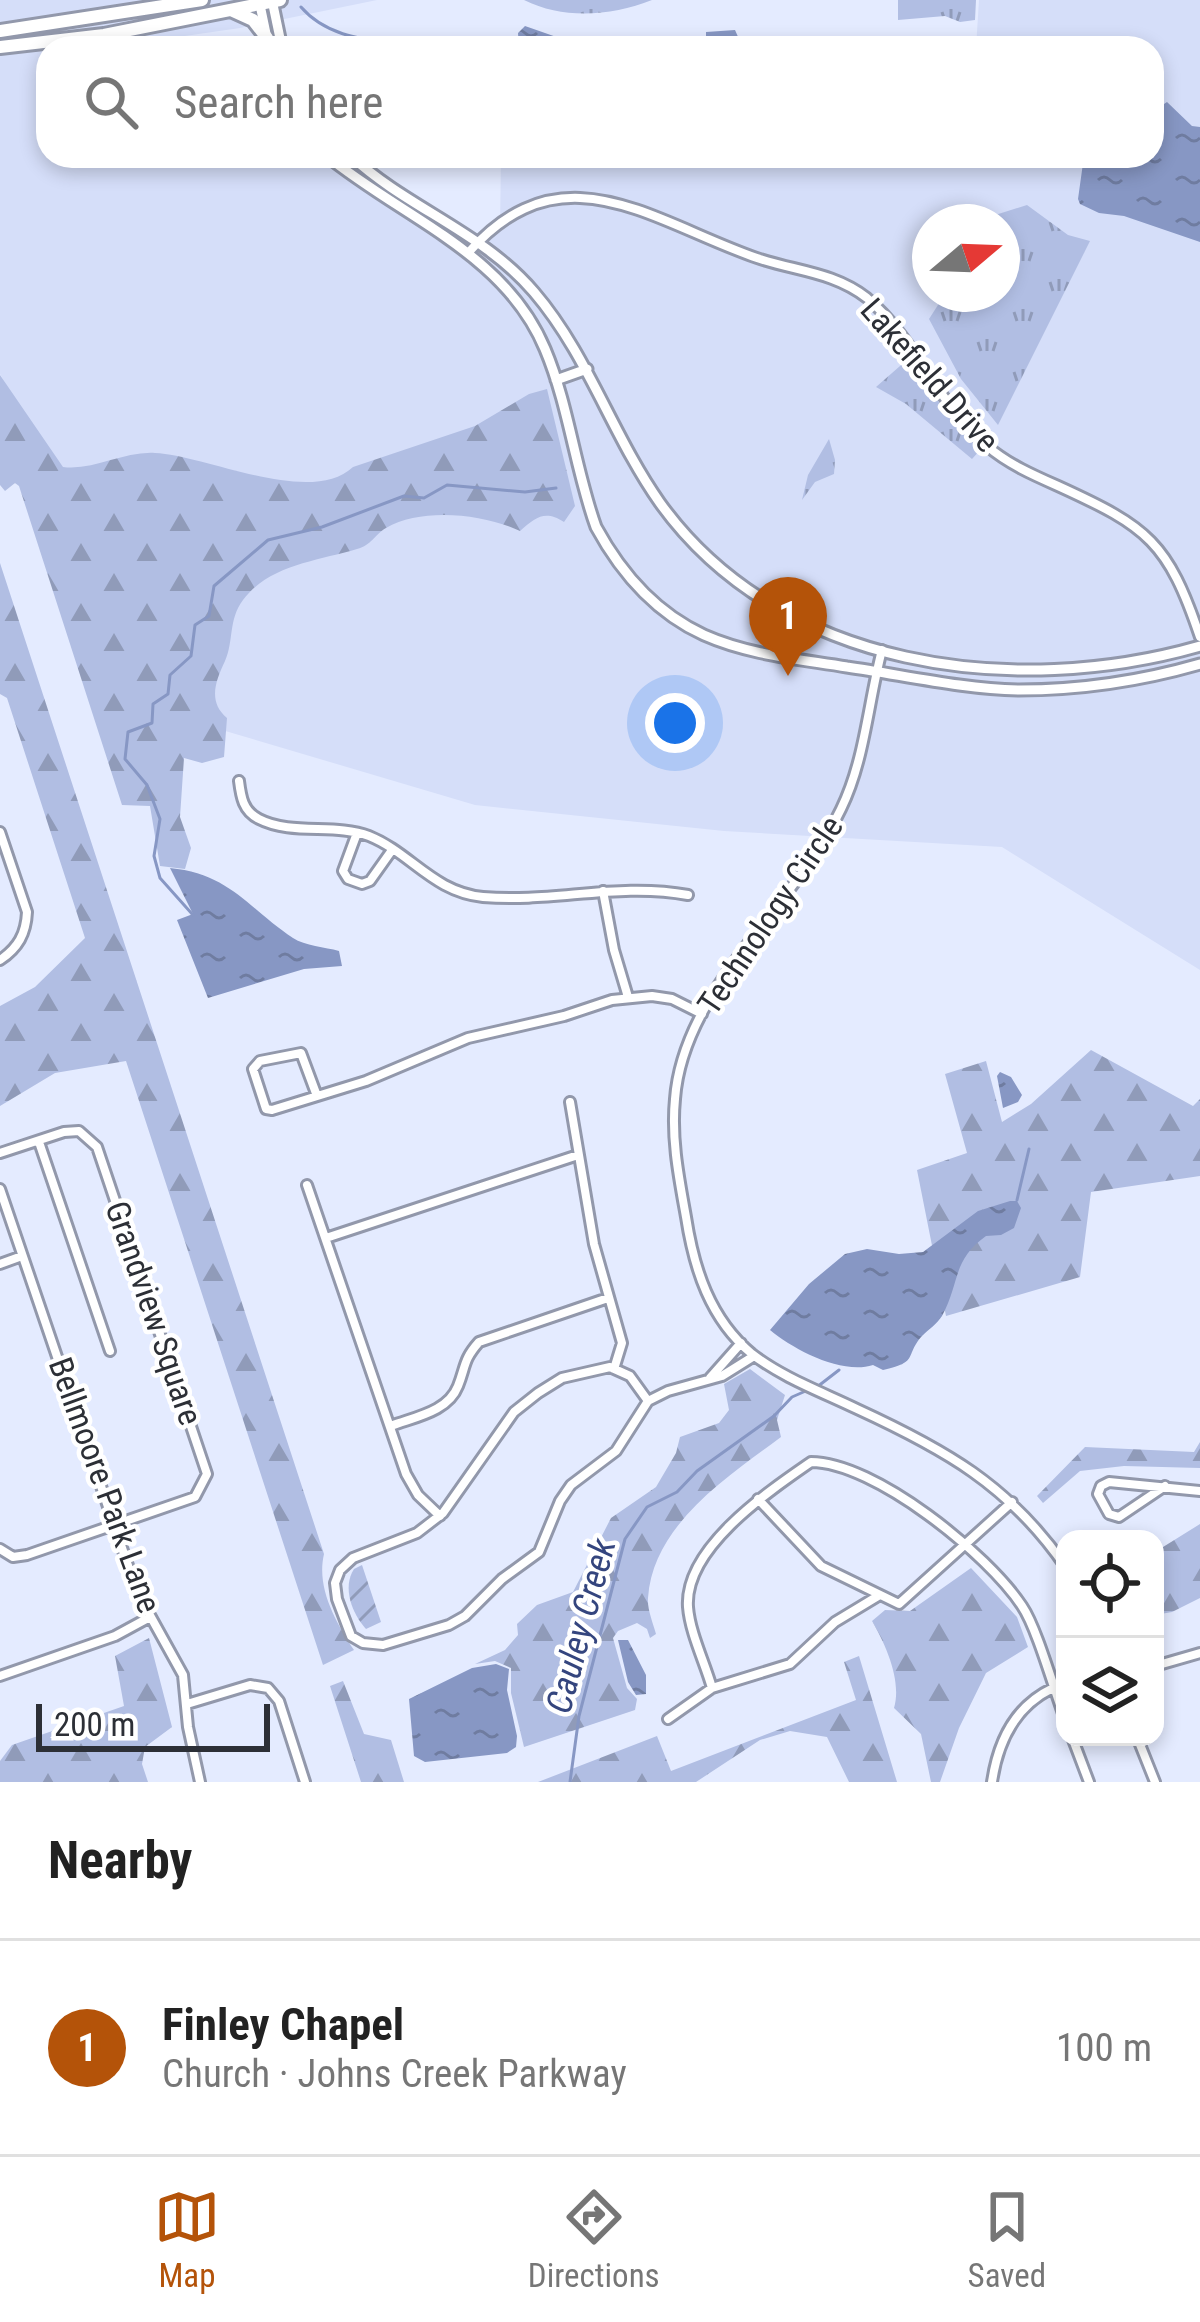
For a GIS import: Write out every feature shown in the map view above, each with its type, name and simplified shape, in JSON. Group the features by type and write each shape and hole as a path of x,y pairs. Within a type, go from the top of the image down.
{"highway":[{"path":"0,31 202,0"},
{"path":"88,36 269,1"},
{"path":"230,10 253,20 263,36"},
{"path":"0,47 36,42"}],"street":[{"path":"268,36 269,1"},
{"path":"269,1 279,36"},
{"path":"344,168 468,253 521,305 535,326 556,380 596,527 610,553 644,594 680,622 739,649 1018,690 1108,684 1200,664"},
{"path":"369,168 479,240 535,292 567,334 638,471 696,546 764,602 818,630 882,650 1027,672 1149,661 1200,646"},
{"name":"Lakefield Drive","path":"468,253 526,207 559,197 591,196 624,204 757,258 817,272 846,285 884,315 958,416 988,446 1023,470 1124,518 1152,539 1178,574 1200,637"},
{"path":"556,380 587,369"},
{"name":"Technology Circle","path":"882,650 857,767 843,806 702,1014 683,1057 675,1094 676,1155 695,1265 710,1303 754,1356 945,1450 1012,1502 1056,1552"},
{"path":"238,781 241,800 262,821 357,833 392,850 440,884 476,896 527,899 662,890 688,895"},
{"path":"0,832 26,925 14,951 0,960"},
{"path":"357,833 343,871 348,879 362,884 370,881 392,850"},
{"path":"603,891 628,997"},
{"path":"317,1096 301,1053 260,1061 253,1069 266,1108 272,1110 366,1081 468,1038 628,997 672,999 702,1014"},
{"path":"570,1102 608,1298 622,1343 614,1369"},
{"name":"Grandview Square","path":"0,1153 64,1132 79,1132 97,1147 202,1455 207,1474 195,1497 115,1526"},
{"path":"40,1145 110,1351"},
{"path":"326,1238 578,1156"},
{"path":"307,1185 410,1483 440,1516"},
{"name":"Bellmoore Park Lane","path":"0,1189 137,1592 183,1675 200,1782"},
{"path":"0,1264 22,1256"},
{"path":"391,1426 447,1402 460,1382 465,1357 479,1342 608,1298"},
{"path":"726,1368 741,1343"},
{"path":"648,1401 630,1376 597,1367 562,1378 526,1402 440,1516 417,1533 352,1558 340,1570 335,1583 337,1599 351,1636 383,1645 465,1616 502,1579 539,1552 571,1485 616,1451 648,1401 668,1390 709,1380 754,1356"},
{"path":"712,1688 688,1600 696,1576 725,1528 811,1462 832,1463 874,1483 967,1542 1025,1610 1056,1696"},
{"path":"1166,1486 1119,1517 1109,1514 1098,1495 1109,1481 1166,1486 1200,1491"},
{"path":"758,1499 821,1565 899,1604 1012,1502"},
{"path":"0,1550 13,1557 27,1555 115,1526"},
{"path":"668,1719 712,1688 790,1664 836,1622 880,1595"},
{"path":"0,1676 115,1636 150,1617"},
{"path":"1164,1663 1200,1653"},
{"path":"187,1704 250,1685 268,1688 279,1701 305,1782"},
{"path":"992,1782 1008,1728 1031,1698 1053,1688"},
{"path":"1075,1746 1089,1782"},
{"path":"1141,1746 1155,1782"}],"shaded area":[{"path":"0,0 377,0 185,36 36,36 36,168 358,168 476,254 500,230 501,168 1164,168 1164,36 977,36 979,0 1200,0 1200,970 1002,847 724,831 475,805 222,730 0,374"}],"green space":[{"path":"524,0 652,0 588,14 555,11"},
{"path":"898,0 976,0 975,20 960,22 945,16 898,20"},
{"path":"1027,205 1068,235 1090,241 998,425 961,379 929,319 933,312 1020,312 1020,207"},
{"path":"908,359 949,416 982,448 972,459 906,404 876,387"},
{"path":"0,375 63,467 155,453 257,476 311,482 334,478 353,467 475,426 529,394 547,389 575,506 564,522 541,517 520,531 453,515 401,521 362,547 295,566 254,588 235,615 216,684 217,705 227,718 224,757 202,763 184,758 180,817 191,848 185,869 160,866 150,806 122,805 19,486 15,483 5,491 0,485"},
{"path":"829,439 834,474 815,482 802,500 808,475"},
{"path":"0,563 324,1554 325,1592 354,1650 323,1665 126,1061 55,1073 0,1106 0,1006 35,987 85,938 7,698 0,694"},
{"path":"1091,1050 1193,1106 1200,1099 1200,1176 1091,1192 1080,1277 946,1316 917,1170 967,1153 945,1074 986,1061 1002,1122 1031,1104"},
{"path":"750,1369 785,1395 777,1420 781,1437 696,1505 663,1547 648,1598 656,1634 650,1638 647,1629 637,1623 613,1638 627,1688 637,1699 635,1710 524,1747 511,1693 511,1668 495,1661 475,1664 505,1650 518,1635 517,1624 537,1605 573,1592 611,1518 656,1487 680,1437 719,1423 729,1410 724,1384"},
{"path":"1200,1442 1200,1468 1124,1466 1080,1471 1043,1503 1037,1496 1085,1447 1194,1452"},
{"path":"1200,1524 1200,1598 1164,1613 1164,1546"},
{"path":"362,1565 381,1622 366,1629 349,1592 350,1576"},
{"path":"971,1568 1017,1617 1028,1647 986,1673 940,1782 931,1782 921,1734 894,1708 894,1675 872,1621 885,1610 910,1611"},
{"path":"149,1638 172,1727 145,1747 142,1764 148,1782 0,1782 0,1761 12,1745 124,1706 115,1656"},
{"path":"859,1656 897,1782 849,1782 827,1737 790,1731 760,1740 696,1782 538,1782 657,1736 671,1771 856,1700 844,1662"},
{"path":"343,1681 364,1734 391,1740 404,1782 361,1782 330,1686"}],"water":[{"path":"525,26 554,36 518,36"},
{"path":"735,30 738,36 706,36 706,32"},
{"path":"1164,104 1200,127 1200,242 1124,216 1099,213 1078,199 1082,168 1164,168"},
{"path":"170,868 208,877 293,938 339,951 342,966 304,969 208,998 177,920 193,914"},
{"path":"1000,1072 1011,1077 1022,1095 1003,1108 997,1076"},
{"path":"1017,1201 1021,1208 1014,1228 986,1236 967,1254 942,1316 902,1364 883,1370 873,1365 833,1364 770,1330 809,1284 845,1254 867,1249 923,1252 978,1211"},
{"path":"618,1640 628,1640 646,1675 646,1694 636,1695 628,1682"},
{"path":"496,1664 509,1669 507,1690 516,1747 507,1753 425,1762 414,1756 409,1699 472,1668"}],"waterway":[{"path":"301,7 326,27 353,36"},
{"path":"193,915 160,878 154,856 160,819 147,785 125,759 128,732 152,723 153,704 168,694 170,675 191,656 195,625 209,616 214,586 268,540 322,527 404,496 424,498 447,485 525,492 556,488"},
{"name":"Cauley Creek","path":"1017,1200 1029,1149"},
{"name":"Cauley Creek","path":"817,1387 839,1370"},
{"name":"Cauley Creek","path":"570,1782 579,1716 625,1539 647,1507 677,1492 792,1397 808,1390"}],"place":[{"name":"Finley Chapel","path":"788,676"}]}
